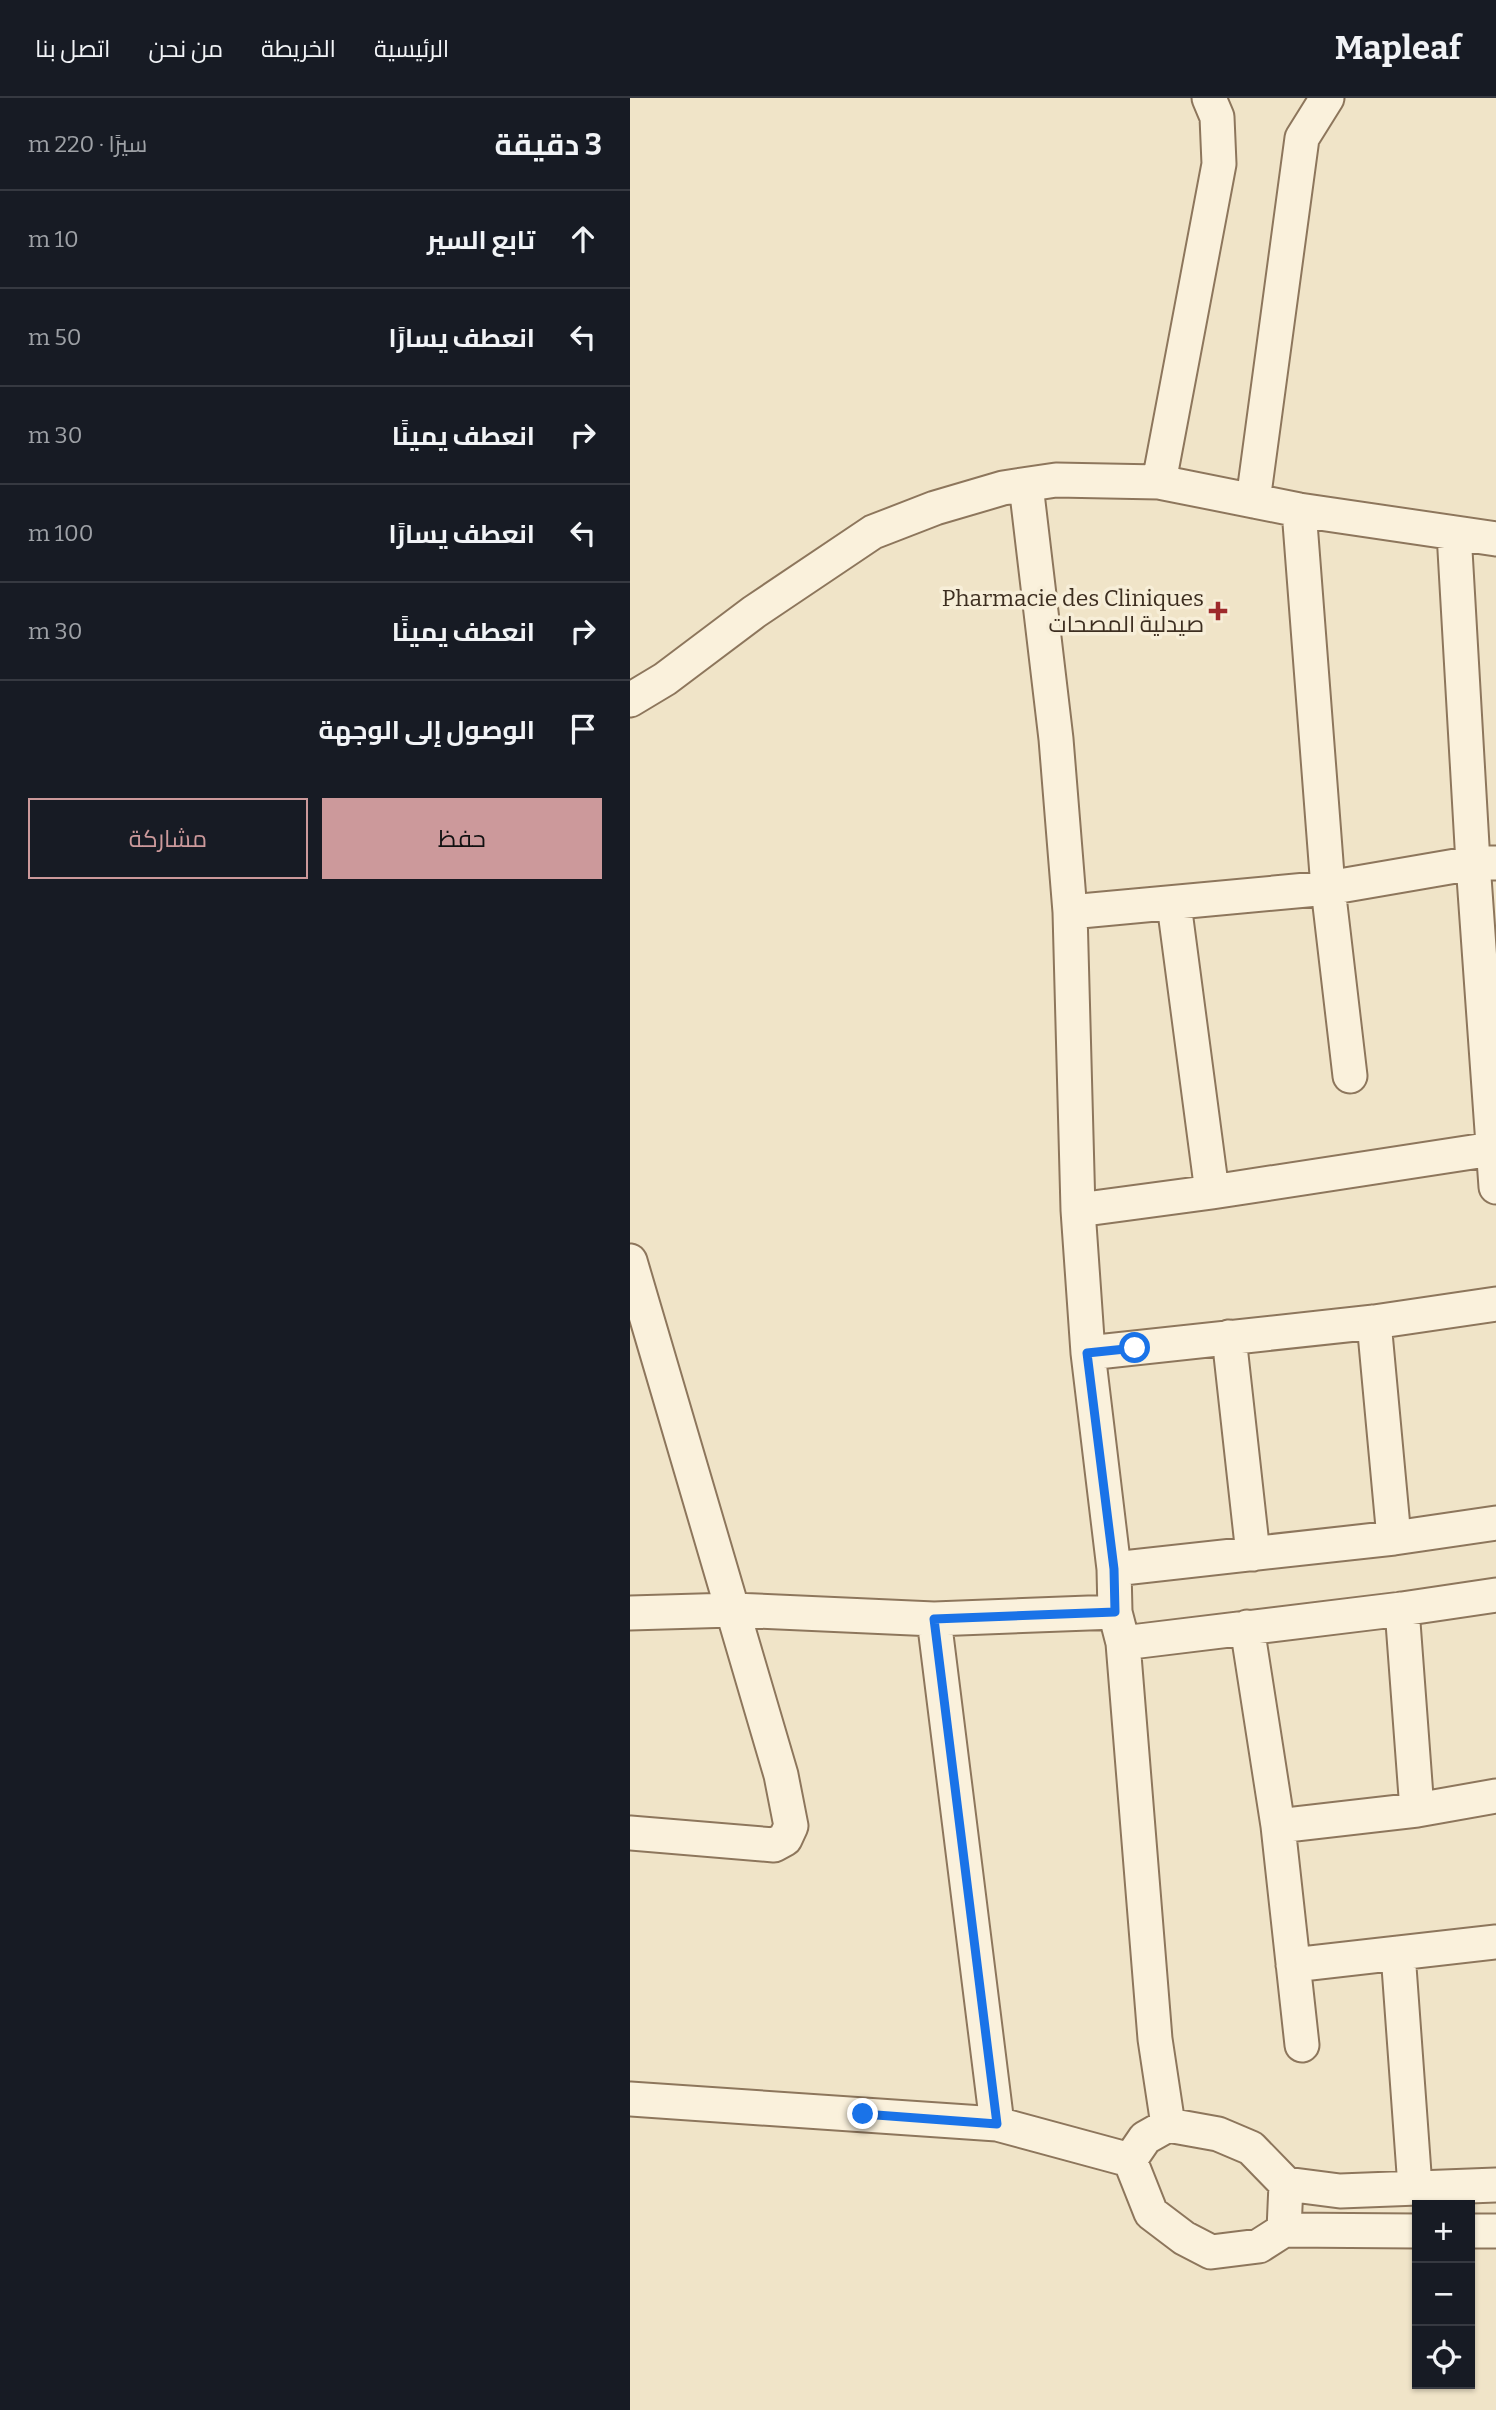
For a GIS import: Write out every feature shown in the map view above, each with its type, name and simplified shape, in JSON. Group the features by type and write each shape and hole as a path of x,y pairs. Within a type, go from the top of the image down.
{"street":[{"path":"1159,482 1219,164 1217,117 1209,98"},
{"path":"1253,501 1302,138 1326,98"},
{"path":"630,700 665,680 754,612 873,532 935,508 1003,488 1056,480 1159,482 1299,510 1496,539"},
{"path":"1026,485 1056,739 1070,912 1078,1210 1087,1353 1114,1569 1155,2039 1168,2125"},
{"path":"1299,510 1328,888 1350,1076"},
{"path":"1454,533 1485,863 1492,1149 1496,1187"},
{"path":"1070,912 1328,888 1485,863"},
{"path":"1174,904 1212,1192"},
{"path":"1078,1210 1492,1149"},
{"path":"630,1261 781,1775 791,1826 785,1839 774,1844 630,1833"},
{"path":"1087,1353 1374,1322 1496,1304"},
{"path":"1374,1322 1394,1538"},
{"path":"1229,1338 1253,1554"},
{"path":"1114,1569 1394,1538 1496,1523"},
{"path":"630,1613 733,1610 1119,1628 1247,1628 1496,1595"},
{"path":"1402,1609 1417,1810"},
{"path":"934,1619 997,2124"},
{"path":"1247,1628 1278,1826 1302,2045"},
{"path":"1278,1826 1417,1810 1496,1796"},
{"path":"1293,1965 1496,1942"},
{"path":"1398,1953 1415,2187"},
{"path":"630,2099 997,2124 1130,2160"},
{"path":"1130,2160 1145,2137 1168,2125 1219,2134 1251,2148 1286,2184 1340,2191 1496,2185"},
{"path":"1130,2160 1151,2213 1184,2238 1211,2252 1259,2246 1284,2230 1412,2231"},
{"path":"1284,2230 1286,2184"},
{"path":"1475,2231 1496,2231"}],"place":[{"name":"Pharmacie des Cliniques صيدلية المصحات","path":"1218,611"}],"route":[{"path":"863,2114 997,2124 934,1619 1115,1612 1114,1569 1087,1353 1135,1348"}]}
